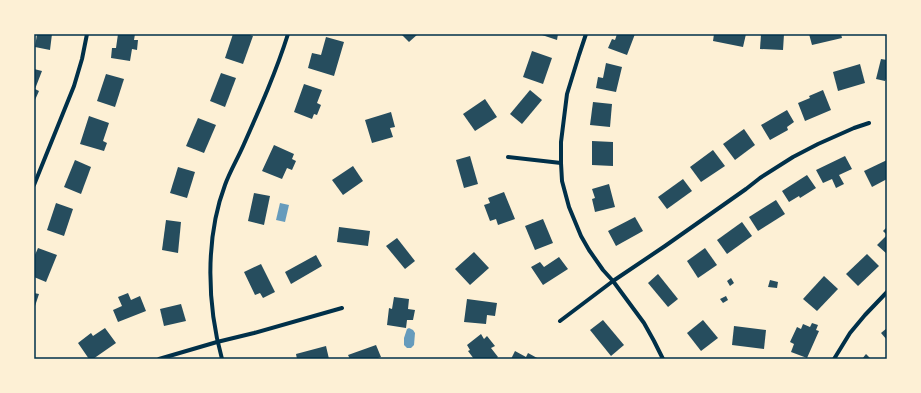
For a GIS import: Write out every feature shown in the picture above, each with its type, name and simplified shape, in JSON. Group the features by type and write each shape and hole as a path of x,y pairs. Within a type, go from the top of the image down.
{"street":[{"path":"34,185 74,86 82,59 87,34"},
{"path":"222,359 217,342 210,282 213,233 216,215 224,186 258,113 279,63 288,34"},
{"path":"586,34 568,94 561,142 560,163 565,195 581,236 589,250 644,323 663,359"},
{"path":"560,321 613,281 760,178 793,157 831,138 869,123"},
{"path":"508,157 560,163"},
{"path":"834,359 850,333 865,314 887,292"},
{"path":"159,359 342,308"}],"water":[{"path":"280,203 289,205 285,222 276,220"},
{"path":"409,328 415,333 414,345 411,348 407,348 404,345 404,338 407,329"}],"building":[{"path":"37,34 52,34 50,50 35,47"},
{"path":"118,34 135,34 134,40 138,40 137,50 132,49 130,61 111,58 112,48 116,48"},
{"path":"233,34 247,34 253,36 243,64 225,58"},
{"path":"401,34 418,34 409,42"},
{"path":"539,34 558,34 557,40"},
{"path":"617,34 635,34 627,55 608,48 612,39 615,40"},
{"path":"714,34 746,34 743,47 713,41"},
{"path":"761,34 784,34 783,50 760,49"},
{"path":"809,34 841,34 842,38 812,45"},
{"path":"326,37 344,42 334,76 308,68 312,53 321,55"},
{"path":"532,51 552,58 543,84 523,77"},
{"path":"881,59 887,60 887,79 885,81 876,79"},
{"path":"606,63 622,67 616,92 596,88 598,77 603,78"},
{"path":"860,64 865,83 838,91 833,72"},
{"path":"34,69 42,71 35,89 39,91 35,100 34,100"},
{"path":"221,73 236,78 225,107 210,101"},
{"path":"106,74 124,79 115,107 97,101"},
{"path":"304,84 322,90 317,103 321,105 317,115 314,114 312,119 294,112"},
{"path":"530,90 542,100 522,124 510,114"},
{"path":"823,90 831,110 805,121 798,103"},
{"path":"485,99 497,117 475,131 463,114"},
{"path":"593,102 612,104 610,127 590,125"},
{"path":"787,110 794,122 787,127 788,130 770,140 761,125"},
{"path":"391,112 395,127 390,128 393,137 372,143 365,120"},
{"path":"89,116 109,123 103,141 107,143 104,151 80,144"},
{"path":"198,118 216,125 204,153 186,146"},
{"path":"744,129 755,145 735,160 723,144"},
{"path":"592,141 613,142 613,166 592,165"},
{"path":"274,145 294,154 292,159 296,161 292,170 287,168 282,179 262,171"},
{"path":"713,150 725,166 701,182 690,167"},
{"path":"470,156 478,184 464,188 456,160"},
{"path":"845,156 852,169 839,175 844,184 836,188 832,179 823,183 816,170"},
{"path":"75,160 91,167 81,194 64,187"},
{"path":"887,160 887,179 872,187 864,171"},
{"path":"353,166 363,181 343,195 332,180"},
{"path":"178,167 195,172 187,198 170,193"},
{"path":"807,175 816,188 800,198 799,196 789,202 782,191"},
{"path":"683,179 692,191 667,209 658,197"},
{"path":"609,184 615,207 595,212 592,199 595,198 592,189"},
{"path":"504,192 515,219 498,225 496,219 490,221 484,205 490,203 488,198"},
{"path":"254,193 270,196 264,225 248,221"},
{"path":"776,200 785,214 758,231 749,217"},
{"path":"56,203 73,209 64,236 47,230"},
{"path":"635,217 643,231 616,246 608,231"},
{"path":"543,219 553,243 535,250 525,226"},
{"path":"166,220 181,222 178,253 162,250"},
{"path":"742,222 752,236 727,254 717,240"},
{"path":"339,227 370,231 368,246 337,242"},
{"path":"887,227 887,235 883,231"},
{"path":"887,235 887,254 877,245"},
{"path":"397,238 415,261 405,269 386,246"},
{"path":"38,248 57,255 46,282 34,277 34,257"},
{"path":"705,248 717,265 698,278 687,261"},
{"path":"474,252 489,268 470,285 455,269"},
{"path":"867,254 879,266 858,286 846,274"},
{"path":"316,255 322,266 291,284 285,272"},
{"path":"559,257 568,269 543,285 531,267 540,262 544,267"},
{"path":"261,264 275,292 263,298 260,293 255,295 244,272"},
{"path":"658,274 678,299 668,307 648,283"},
{"path":"824,276 838,289 817,311 803,299"},
{"path":"731,278 734,283 730,286 727,281"},
{"path":"770,280 778,282 777,288 768,287"},
{"path":"34,293 39,294 34,309"},
{"path":"128,293 131,300 140,296 146,311 118,322 113,310 122,306 118,297"},
{"path":"726,296 728,300 723,303 720,299"},
{"path":"394,297 409,299 408,309 415,310 413,320 407,320 406,328 387,325 389,308 392,309"},
{"path":"467,299 497,303 495,316 487,315 486,324 464,322"},
{"path":"181,304 186,321 164,326 160,309"},
{"path":"603,320 624,345 611,356 590,330"},
{"path":"703,320 718,338 701,351 687,333"},
{"path":"812,323 818,325 816,330 819,331 807,358 791,352 794,344 790,342 797,327 801,329 803,324 810,327"},
{"path":"734,326 766,330 764,349 732,345"},
{"path":"105,328 116,343 93,359 89,359 78,343 91,333 93,336"},
{"path":"887,328 887,340 881,333"},
{"path":"481,334 484,339 487,336 495,346 491,348 498,357 496,359 474,359 468,351 470,350 467,345"},
{"path":"376,345 381,357 375,359 350,359 348,355"},
{"path":"326,346 329,359 297,359 296,354"},
{"path":"515,351 526,357 528,353 539,359 511,359"},
{"path":"866,354 871,359 862,359"}]}
